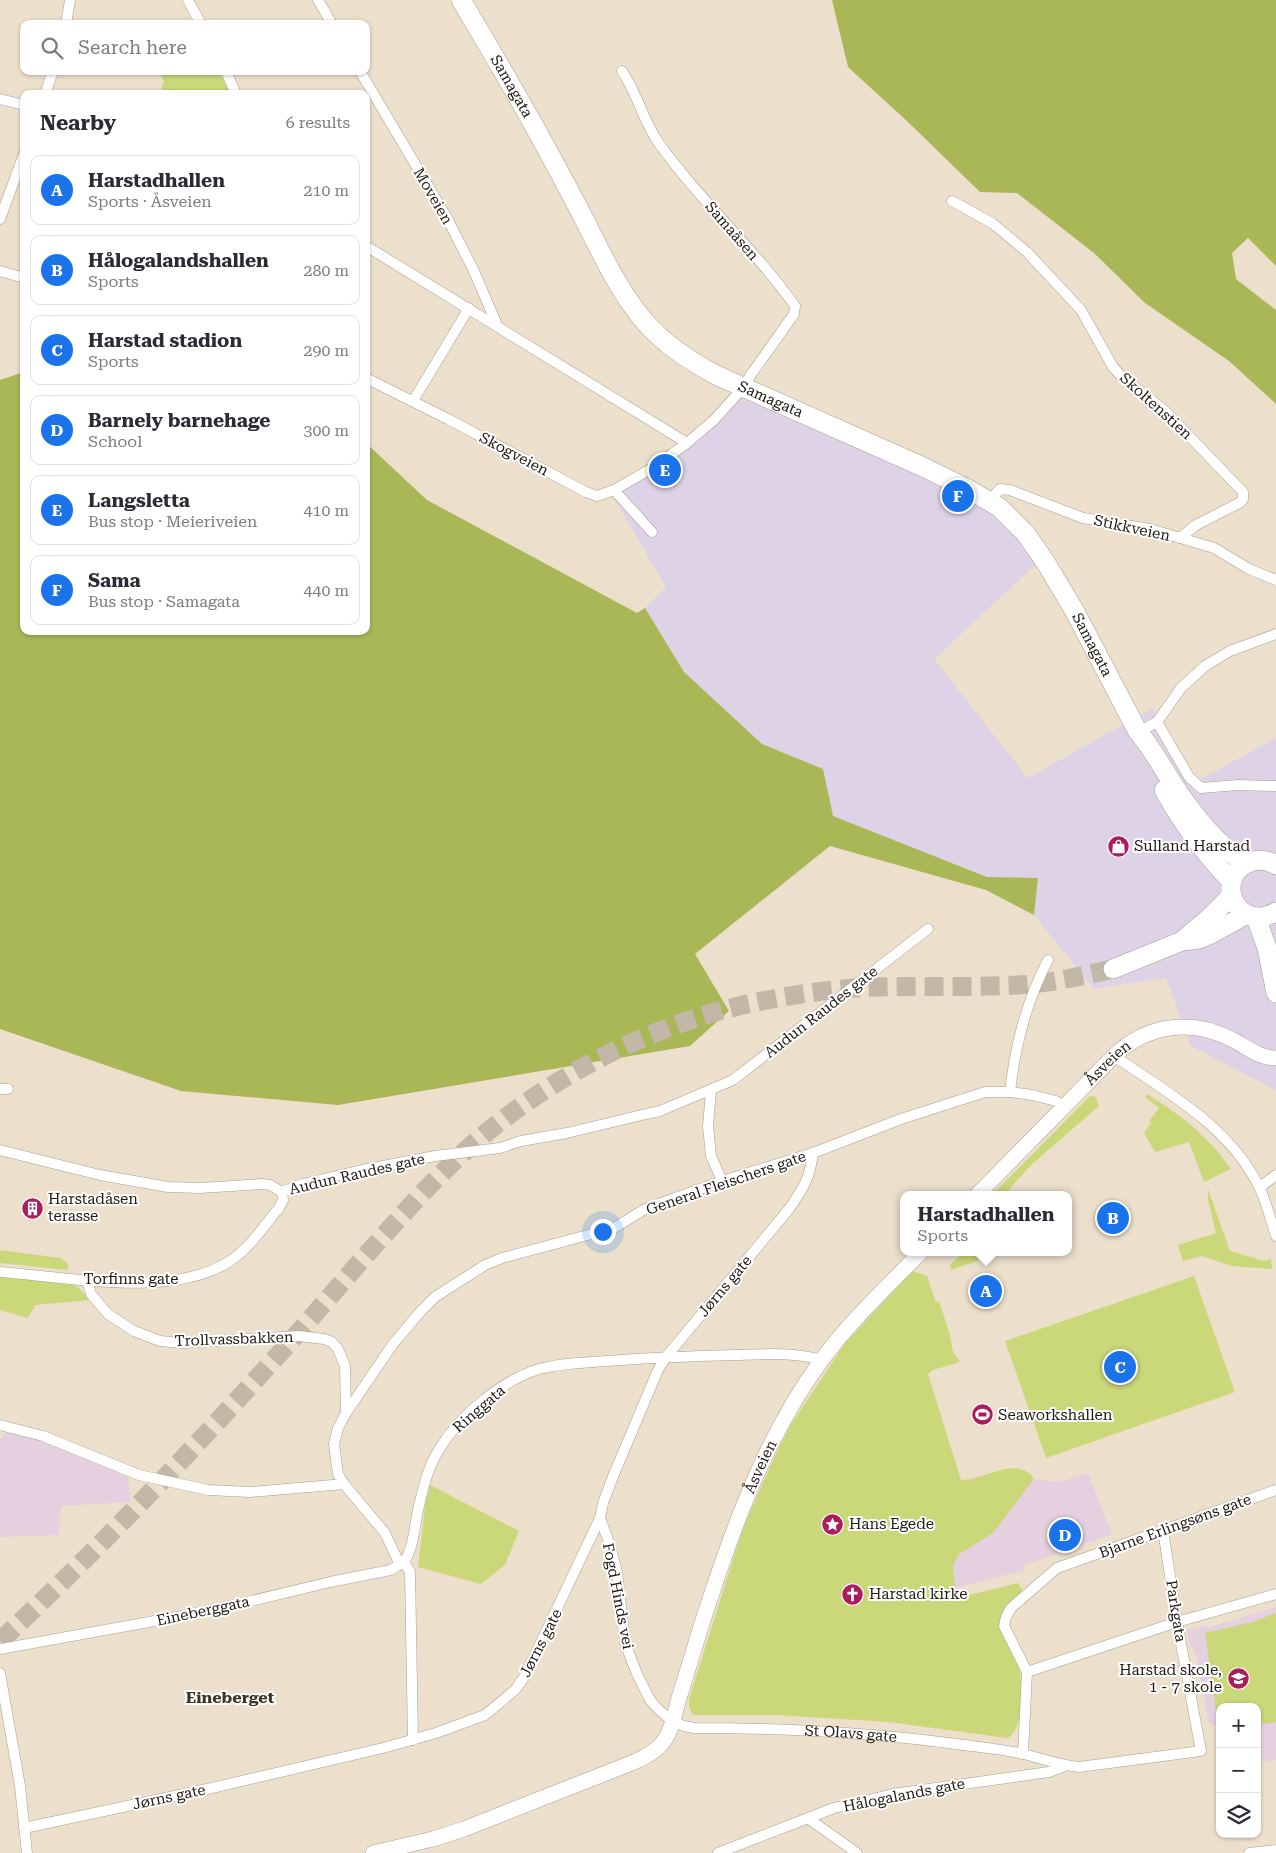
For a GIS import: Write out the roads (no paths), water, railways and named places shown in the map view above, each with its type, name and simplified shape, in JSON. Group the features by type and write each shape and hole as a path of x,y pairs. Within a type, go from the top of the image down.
{"highway":[{"name":"Samagata","path":"461,0 534,126 612,274 646,322 668,345 691,362 743,388 921,466 989,501 999,507 1020,527 1046,563 1074,610 1138,732 1152,769 1178,814 1232,889 1237,906 1252,916"},
{"name":"Samagata","path":"1138,732 1146,741 1176,788 1206,827 1230,853 1245,864"},
{"path":"1182,941 1209,918 1232,889 1237,872 1245,864 1259,860 1273,860"},
{"path":"1113,969 1182,941 1211,934 1252,916 1263,917 1276,912"},
{"path":"1252,916 1266,943 1276,993"}],"street":[{"path":"67,20 70,0"},
{"path":"188,0 199,20"},
{"path":"318,0 330,20"},
{"name":"Samaåsen","path":"622,71 630,83 648,126 657,141 795,306 794,314 743,388"},
{"path":"46,90 52,75"},
{"path":"228,75 234,90"},
{"name":"Moveien","path":"362,75 447,218 474,272 497,325"},
{"path":"0,99 20,104"},
{"path":"0,219 20,165"},
{"name":"Skoltenstien","path":"952,201 992,223 1027,252 1081,310 1113,367 1122,377 1165,411 1243,492 1241,502 1196,525 1180,538"},
{"path":"370,248 687,443"},
{"path":"0,271 20,277"},
{"path":"413,401 469,308"},
{"name":"Skogveien","path":"370,380 586,492 597,496 614,490"},
{"path":"652,532 614,490 654,467 687,443 714,420 743,388"},
{"name":"Stikkveien","path":"989,501 1000,490 1010,490 1083,518 1150,529 1214,548 1249,569 1276,580"},
{"path":"1138,732 1157,722 1181,688 1205,666 1230,651 1276,634"},
{"path":"1157,722 1189,777 1201,788 1276,786"},
{"name":"Audun Raudes gate","path":"0,1150 129,1181 182,1188 262,1184 270,1185 282,1192 302,1184 362,1170 435,1156 500,1148 521,1141 567,1133 660,1111 733,1080 928,929"},
{"path":"1010,1092 1013,1062 1029,1001 1048,960"},
{"name":"Åsveien","path":"982,1191 1122,1047 1144,1035 1162,1029 1183,1026 1206,1029 1222,1034 1263,1056 1276,1058"},
{"path":"1114,1056 1209,1124 1237,1152 1260,1187 1276,1236"},
{"path":"711,1090 708,1126 711,1156 722,1181"},
{"name":"General Fleischers gate","path":"402,1564 385,1533 344,1484 338,1474 334,1444 338,1428 346,1413 393,1344 421,1311 436,1297 485,1265 521,1252 614,1228 645,1209 722,1181 813,1153 901,1119 985,1092 1010,1092 1032,1095 1056,1101 1063,1107"},
{"name":"Jørns gate","path":"24,1828 299,1768 413,1740 462,1725 485,1714 515,1690 525,1676 545,1637 600,1518 603,1503 652,1381 666,1357 789,1209 805,1186 812,1169 813,1153"},
{"path":"1260,1187 1276,1175"},
{"name":"Torfinns gate","path":"0,1272 112,1282 162,1282 196,1276 230,1261 252,1240 279,1208 283,1200 282,1192"},
{"name":"Åsveien","path":"672,1722 712,1594 764,1456 785,1418 822,1360 878,1296 917,1256"},
{"name":"Trollvassbakken","path":"87,1280 91,1294 108,1314 134,1331 160,1340 183,1343 299,1336 324,1339 332,1342 338,1349 345,1366 346,1413"},
{"name":"Ringgata","path":"402,1564 410,1553 424,1484 440,1446 455,1428 490,1395 510,1382 539,1370 580,1363 666,1357 789,1354 822,1360"},
{"path":"0,1425 43,1436 139,1475 208,1490 250,1492 344,1484"},
{"name":"Bjarne Erlingsøns gate","path":"1027,1672 1004,1626 1006,1617 1011,1608 1057,1568 1276,1490"},
{"name":"Fogd Hinds vei","path":"600,1518 617,1572 625,1643 650,1700 672,1722"},
{"name":"Parkgata","path":"1162,1530 1201,1751"},
{"path":"402,1564 410,1572 413,1740"},
{"name":"Eineberggata","path":"0,1650 182,1616 330,1582 384,1572 402,1564"},
{"path":"1023,1754 1027,1672 1177,1622 1276,1594"},
{"path":"0,1673 20,1786 27,1853"},
{"path":"373,1853 433,1839 464,1829 634,1762 649,1754 664,1742 672,1722"},
{"name":"St Olavs gate","path":"672,1722 694,1728 784,1728 848,1732 956,1744 1023,1754"},
{"name":"Hålogalands gate","path":"1023,1754 1066,1766 1079,1767 1201,1751"},
{"name":"Hålogalands gate","path":"718,1853 834,1808 893,1794 1049,1772 1066,1766"},
{"path":"809,1819 857,1853"},
{"path":"1249,1853 1276,1850"}],"tunnel":[{"path":"0,1641 100,1544 196,1444 436,1179 490,1130 519,1108 580,1069 612,1052 678,1024 730,1008 765,1000 854,988 1031,984 1113,969"}],"place":[{"name":"Langsletta","path":"665,470"},
{"name":"Sama","path":"958,496"},
{"name":"Sulland Harstad","path":"1118,846"},
{"name":"Harstadåsen terasse","path":"32,1208"},
{"name":"Hålogalandshallen","path":"1113,1218"},
{"name":"Harstadhallen","path":"986,1291"},
{"name":"Harstad stadion","path":"1120,1367"},
{"name":"Seaworkshallen","path":"982,1415"},
{"name":"Hans Egede","path":"833,1524"},
{"name":"Barnely barnehage","path":"1065,1535"},
{"name":"Harstad kirke","path":"853,1594"},
{"name":"Harstad skole, 1 - 7 skole","path":"1238,1679"}],"district":[{"name":"Eineberget","path":"230,1697"}]}
